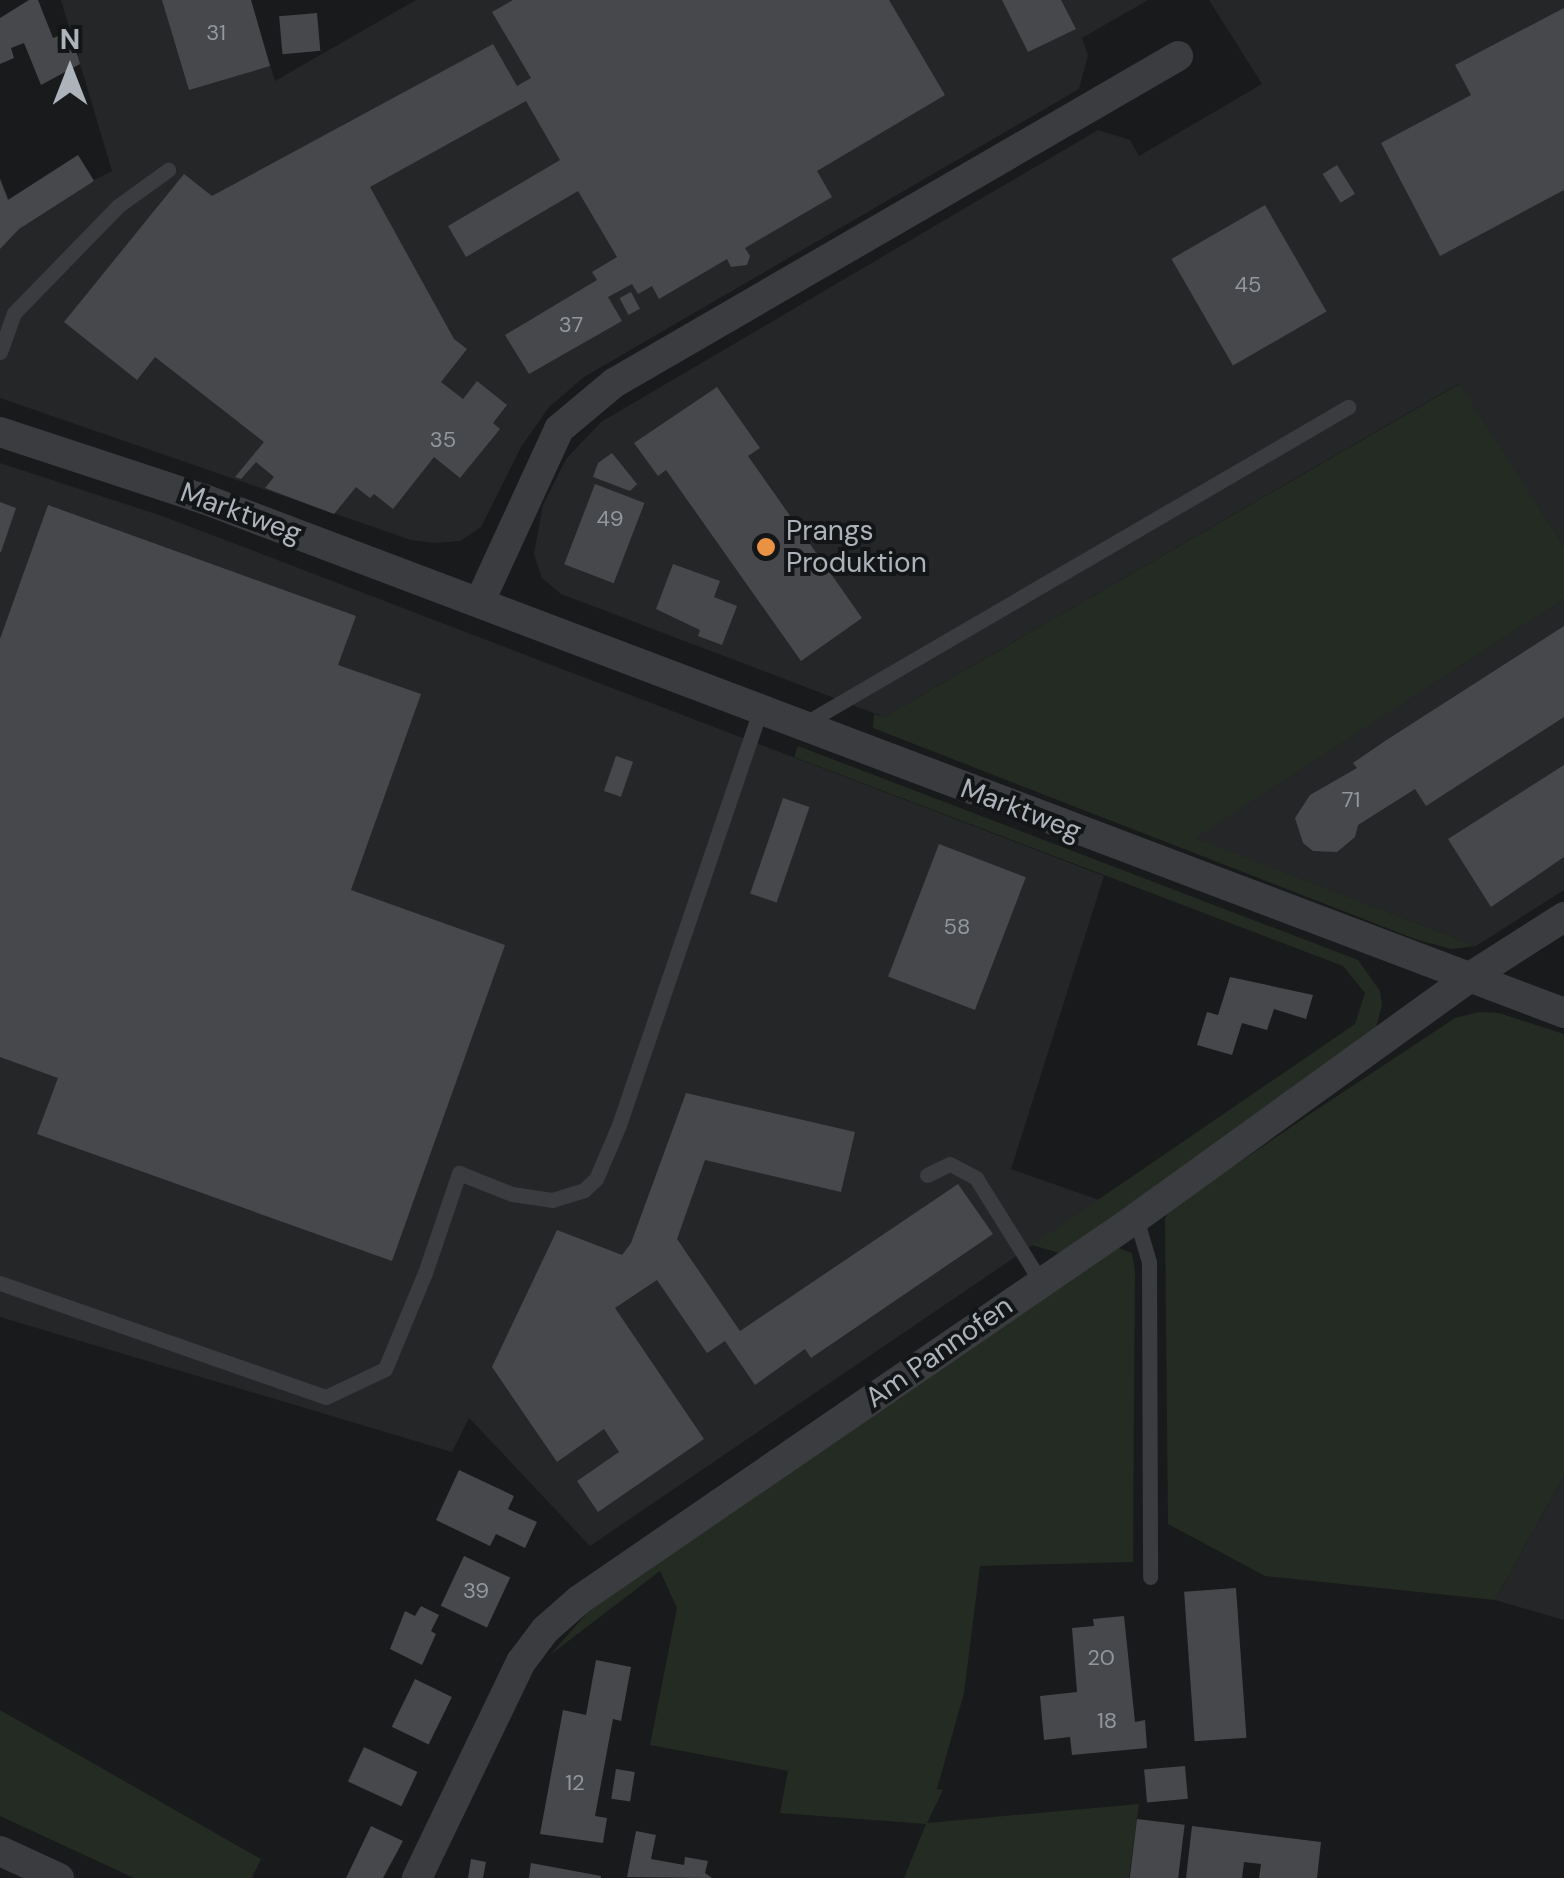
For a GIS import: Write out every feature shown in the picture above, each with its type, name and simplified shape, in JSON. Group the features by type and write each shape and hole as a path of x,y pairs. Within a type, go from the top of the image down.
{"street":[{"path":"480,602 559,430 614,383 1178,56"},
{"name":"Marktweg","path":"0,432 112,466 480,602 1564,1013"},
{"name":"Am Pannofen","path":"418,1878 521,1662 545,1630 580,1600 1136,1218 1468,979 1564,917"},
{"path":"0,1851 59,1878"}],"lane":[{"path":"0,352 14,314 118,206 168,170"},
{"path":"801,726 1348,407"},
{"path":"0,1283 326,1397 384,1369 425,1274 459,1173 512,1194 552,1200 584,1190 596,1178 619,1125 760,711"},
{"path":"927,1175 950,1164 976,1178 1040,1282"},
{"path":"1136,1218 1149,1262 1150,1577"}],"shaded area":[{"path":"61,0 251,0 275,81 416,0 1148,0 1082,38 1088,55 1079,89 584,377 549,407 521,447 481,527 460,541 435,543 411,540 0,398 0,178 9,199 78,155 94,180 112,171"},
{"path":"1209,0 1564,0 1564,546 1458,384 884,717 561,594 542,578 534,554 543,505 566,459 601,422 1098,130 1130,140 1139,156 1262,84"},
{"path":"1459,384 1564,546 1564,599 1195,838 1476,946 1451,949 1415,939 873,728 874,714 884,717"},
{"path":"0,463 165,517 1104,876 1011,1169 1099,1200 590,1546 469,1418 452,1452 0,1317"},
{"path":"1564,599 1564,890 1476,946 1194,838"},
{"path":"798,746 1358,960 1380,991 1382,1005 1375,1031 1368,1041 1059,1253 1032,1245 1355,1024 1365,993 1343,966 794,757"},
{"path":"1479,1012 1499,1013 1564,1034 1564,1476 1495,1600 1265,1576 1168,1524 1165,1219 1169,1210 1455,1018"},
{"path":"1116,1247 1132,1253 1135,1271 1133,1562 980,1566 964,1693 937,1789 943,1790 927,1823 1139,1804 1129,1878 904,1878 926,1824 780,1813 788,1771 650,1745 677,1608 660,1571 550,1655 594,1605"},
{"path":"1564,1476 1564,1620 1495,1600"},
{"path":"0,1710 261,1859 252,1878 134,1878 0,1816"}],"building":[{"path":"29,0 38,0 53,38 71,31 80,64 41,85 24,43 11,48 14,58 0,64 0,18"},
{"path":"162,0 251,0 270,66 189,90"},
{"path":"513,0 889,0 945,95 817,171 832,197 745,248 750,256 747,265 731,267 727,259 659,299 652,286 638,294 632,284 608,297 622,321 529,374 505,335 597,280 592,272 617,257 578,191 466,257 448,226 560,160 526,101 370,187 454,339 467,349 441,382 463,399 477,381 507,405 493,423 500,429 460,478 434,457 393,509 374,494 370,498 356,487 334,514 265,488 274,477 256,462 241,479 235,477 264,442 155,357 137,380 64,322 184,174 212,196 493,44 517,86 531,78 492,12"},
{"path":"1002,0 1061,0 1076,29 1028,52"},
{"path":"1564,8 1564,190 1440,256 1381,143 1471,95 1455,65"},
{"path":"317,13 320,51 282,54 279,16"},
{"path":"78,155 94,181 19,229 0,249 0,179 8,200"},
{"path":"1337,165 1355,194 1341,203 1323,174"},
{"path":"1265,205 1326,312 1233,366 1171,259"},
{"path":"631,292 640,309 628,315 620,298"},
{"name":"Prangs Produktion","path":"717,387 760,448 748,456 862,618 801,661 666,470 658,476 634,443"},
{"path":"612,453 637,484 630,491 593,477 598,463"},
{"path":"595,484 644,503 614,583 564,564"},
{"path":"0,502 16,508 1,552 0,552"},
{"path":"48,505 356,616 338,665 421,694 351,890 505,945 392,1261 37,1134 58,1078 0,1057 0,639"},
{"path":"673,564 720,581 714,597 737,606 722,645 698,636 700,630 656,609"},
{"path":"1564,626 1564,717 1426,806 1415,789 1358,825 1355,837 1337,852 1313,851 1303,843 1295,818 1310,795 1357,768 1353,763 1385,741"},
{"path":"616,756 633,762 621,797 604,791"},
{"path":"1564,765 1564,857 1491,907 1448,839"},
{"path":"783,798 809,807 777,903 750,893"},
{"path":"939,844 1026,877 975,1010 888,977"},
{"path":"1230,977 1313,995 1306,1019 1274,1009 1267,1030 1242,1023 1232,1055 1197,1045 1207,1012 1218,1015"},
{"path":"686,1093 855,1132 841,1192 705,1160 677,1239 740,1331 958,1184 993,1234 811,1358 805,1349 755,1385 725,1341 707,1353 657,1280 615,1308 704,1439 598,1512 577,1481 619,1452 604,1429 557,1462 492,1367 557,1230 622,1255 631,1243"},
{"path":"459,1470 514,1496 508,1509 537,1522 525,1548 496,1534 490,1546 436,1520"},
{"path":"464,1556 510,1578 487,1627 441,1606"},
{"path":"1236,1588 1246,1738 1195,1741 1184,1592"},
{"path":"421,1606 439,1615 431,1631 436,1634 422,1665 390,1649 405,1611 415,1616"},
{"path":"1124,1616 1135,1722 1145,1720 1147,1748 1072,1755 1070,1737 1044,1740 1040,1696 1077,1692 1072,1628 1094,1626 1093,1619"},
{"path":"596,1660 631,1667 621,1721 613,1719 595,1816 607,1818 603,1843 540,1834 563,1710 586,1715"},
{"path":"415,1679 452,1697 429,1745 392,1727"},
{"path":"364,1747 417,1772 401,1806 348,1781"},
{"path":"1185,1766 1188,1799 1147,1802 1144,1770"},
{"path":"616,1769 635,1772 630,1802 611,1799"},
{"path":"1137,1819 1185,1825 1178,1878 1130,1878"},
{"path":"371,1826 403,1841 383,1878 346,1878"},
{"path":"1192,1826 1321,1842 1317,1878 1259,1878 1261,1864 1244,1862 1242,1878 1186,1878"},
{"path":"636,1831 656,1835 651,1859 684,1865 685,1857 708,1861 705,1873 712,1878 627,1877"},
{"path":"471,1859 486,1862 483,1878 468,1878"},
{"path":"531,1863 601,1876 601,1878 529,1878"}],"place":[{"name":"Prangs Produktion","path":"766,547"}]}
